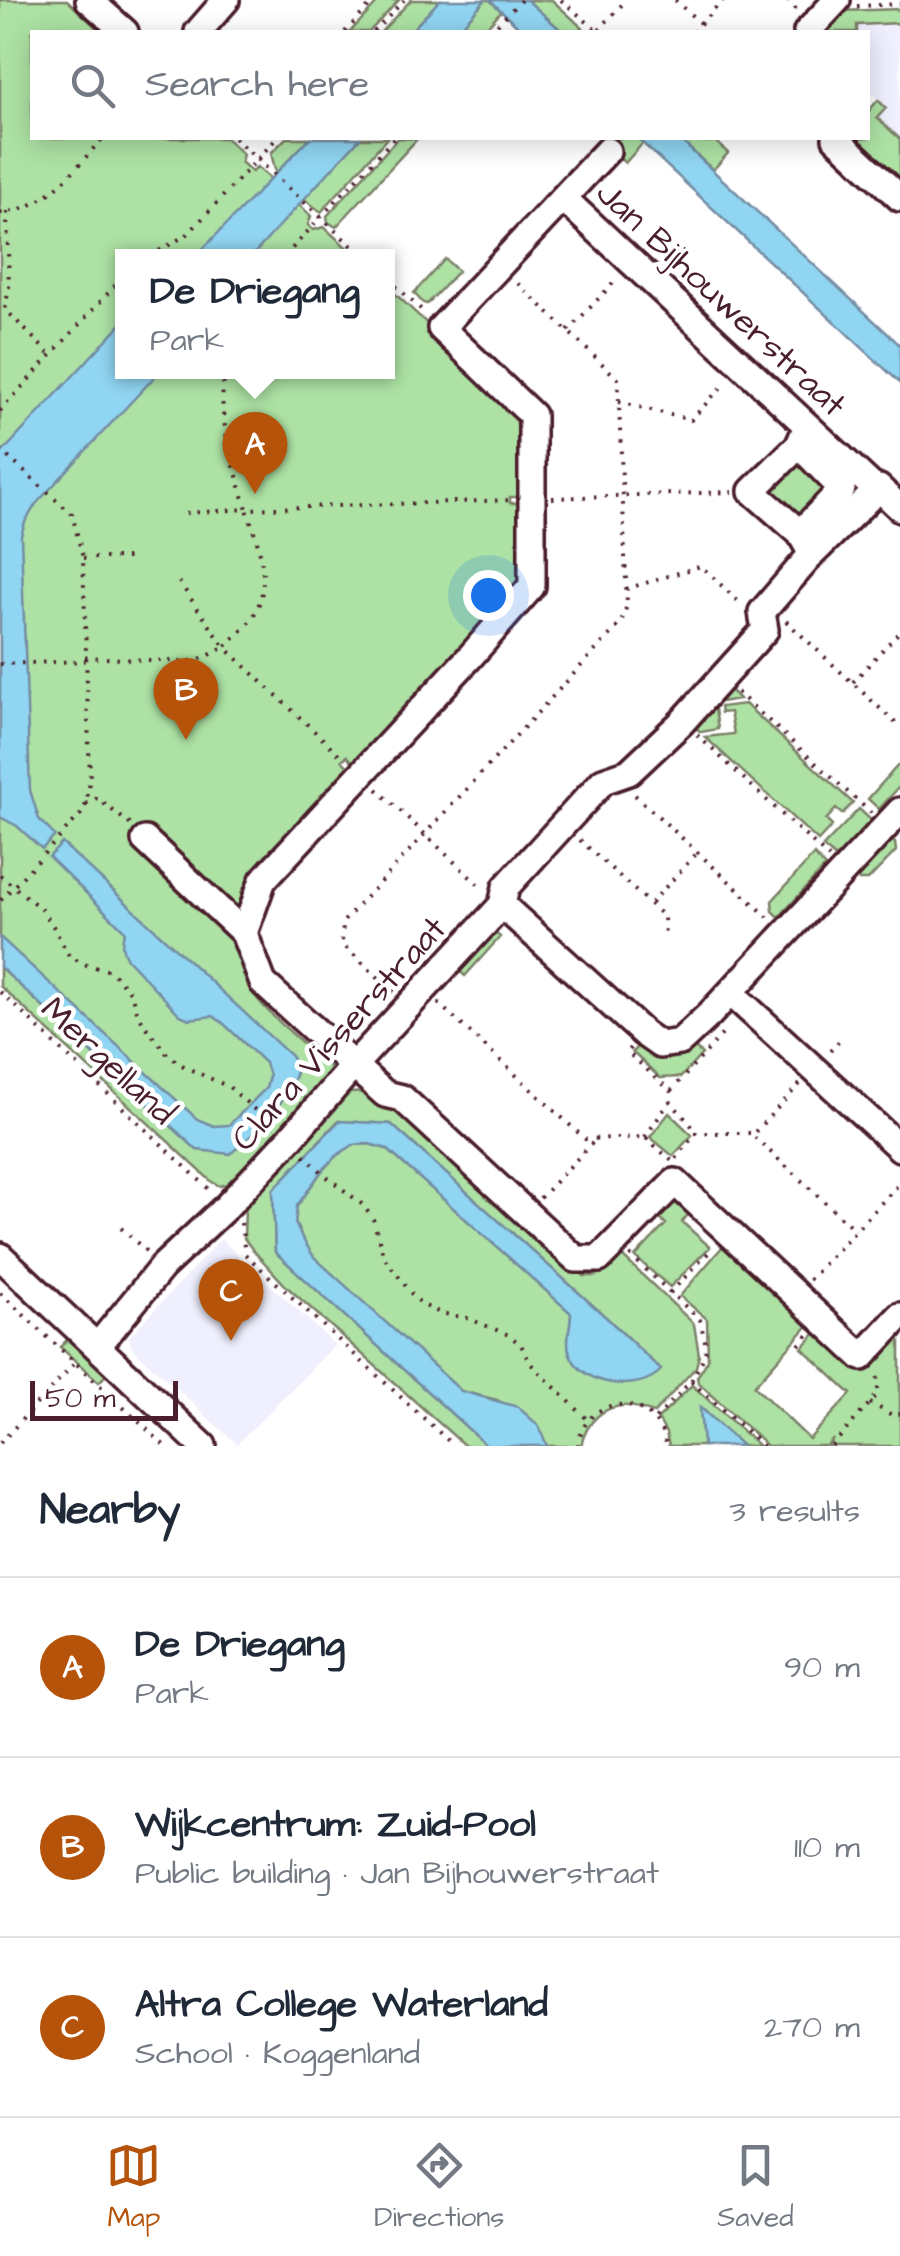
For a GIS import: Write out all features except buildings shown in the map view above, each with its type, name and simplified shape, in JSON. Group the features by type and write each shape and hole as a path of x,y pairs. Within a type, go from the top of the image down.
{"street":[{"path":"90,0 123,30"},
{"path":"200,30 226,0"},
{"path":"810,30 835,4"},
{"path":"838,140 900,198"},
{"name":"Jan Bijhouwerstraat","path":"441,328 606,151"},
{"name":"Jan Bijhouwerstraat","path":"563,198 742,366 803,436 900,508"},
{"path":"244,934 263,880 532,586 532,415 441,328"},
{"path":"803,436 842,489 806,543 752,491 803,436"},
{"path":"806,543 878,490"},
{"name":"Clara Visserstraat","path":"97,1346 162,1266 227,1206 502,905 506,886 603,781 629,772 682,722 765,630 766,616 806,543"},
{"path":"502,905 643,1033 660,1045 680,1042 731,993 893,819"},
{"path":"145,840 244,934 263,983 386,1094 402,1098 576,1259 598,1259 675,1182 862,1357 900,1316"},
{"path":"731,993 900,1148"},
{"path":"0,1256 203,1446"}],"path":[{"path":"347,30 375,0"},
{"path":"376,30 404,0"},
{"path":"492,30 521,0"},
{"path":"560,0 596,30"},
{"path":"600,30 626,0"},
{"path":"675,0 701,24"},
{"path":"695,30 722,0"},
{"path":"835,4 900,4"},
{"path":"52,356 2,311 9,288 3,212 29,207 49,196 101,140"},
{"path":"236,140 355,249"},
{"path":"241,144 246,140"},
{"path":"162,249 188,234 275,140"},
{"path":"291,249 392,140"},
{"path":"568,332 632,264"},
{"path":"498,265 618,378 626,605 620,623 343,922 342,944 416,998 585,1139 645,1137 673,1162 695,1133"},
{"path":"395,285 441,328"},
{"path":"0,411 115,286"},
{"path":"619,402 691,420 742,366"},
{"path":"0,664 85,659 187,662 224,647 252,619 263,588 262,554 226,436 224,379"},
{"path":"0,450 72,514 83,558 90,780 86,804"},
{"path":"186,513 752,491"},
{"path":"83,558 131,558"},
{"path":"626,589 701,566 852,682 900,727"},
{"path":"178,582 224,647 502,905"},
{"path":"852,682 900,631"},
{"path":"722,678 893,819"},
{"path":"682,722 843,873"},
{"path":"616,776 786,934"},
{"path":"0,901 86,804 97,798 126,819 145,840"},
{"path":"563,825 664,917 665,938"},
{"path":"651,904 698,853"},
{"path":"0,874 41,910 68,956 111,971 131,993 145,1026 168,1055 229,1088 272,1124"},
{"name":"Mergelland","path":"0,992 227,1206"},
{"path":"643,1033 627,1052 671,1091 670,1101 645,1137"},
{"path":"695,1133 754,1133 814,1069"},
{"path":"670,1101 695,1133"},
{"path":"754,1133 855,1230"},
{"path":"526,1213 596,1139"},
{"path":"304,1154 363,1205 373,1219 384,1257 414,1297 440,1312 509,1335 530,1363 588,1420"},
{"path":"796,1294 900,1183"},
{"path":"227,1206 240,1219 245,1254 454,1446"},
{"path":"121,1228 162,1266"},
{"path":"670,1292 728,1232"},
{"path":"616,1242 700,1320 706,1346 691,1381 655,1419"},
{"path":"0,1293 165,1446"},
{"path":"832,1446 878,1394 878,1379 862,1357"},
{"path":"0,1444 75,1364"},
{"path":"691,1381 763,1446"},
{"path":"870,1404 892,1415 900,1414"},
{"path":"578,1446 588,1420 617,1405 636,1407 655,1419 666,1446"}],"shaded area":[{"path":"900,24 900,139 877,118 886,108 870,91 870,30 857,30 857,26"},
{"path":"221,1239 335,1345 237,1444 132,1348 129,1337"}],"green space":[{"path":"0,0 67,0 99,30 30,30 30,140 228,140 243,154 241,162 252,172 257,167 271,179 266,184 294,210 299,204 311,216 308,225 313,230 324,227 348,249 115,249 115,379 395,379 395,294 432,328 427,334 514,414 521,440 520,497 510,497 510,503 519,503 521,573 513,592 355,764 347,756 342,760 349,768 252,872 241,893 247,901 244,908 221,923 247,959 241,966 251,990 306,1046 313,1043 320,1049 317,1055 332,1069 227,1184 212,1182 0,986 0,967 197,1150 242,1144 276,1108 290,1088 297,1066 282,1060 266,1104 224,1140 199,1131 0,953"},
{"path":"380,0 399,0 371,30 352,30"},
{"path":"411,0 440,0 412,30 383,30"},
{"path":"485,0 501,11 484,30 458,30"},
{"path":"527,0 552,0 585,30 561,30"},
{"path":"900,9 900,23 857,25 857,30 822,30 839,11"},
{"path":"878,100 886,108 877,118 900,139 900,184 853,140 870,140 870,110"},
{"path":"284,140 308,140 276,173 271,153"},
{"path":"358,140 385,140 321,212 304,199"},
{"path":"396,140 416,140 336,227 328,222 327,216"},
{"path":"608,140 643,143 625,163 615,154 616,147"},
{"path":"680,140 715,141 728,153 713,170"},
{"path":"445,259 458,271 427,304 423,303 414,293"},
{"path":"798,463 826,489 801,517 773,491"},
{"path":"728,688 739,699 714,703 718,729 701,732 692,725"},
{"path":"745,704 853,803 842,814 836,809 826,820 832,826 818,841 705,737 734,734 730,712 721,713 720,707"},
{"path":"900,763 900,786 879,809 868,799"},
{"path":"859,809 874,823 839,861 823,847"},
{"path":"887,836 895,843 896,851 868,880 859,880 854,875"},
{"path":"814,855 825,867 779,917 773,911 772,901"},
{"path":"490,929 500,937 465,976 455,967"},
{"path":"642,1042 667,1056 692,1045 702,1054 681,1077 660,1078 632,1052"},
{"path":"372,1092 401,1104 584,1276 596,1276 618,1252 694,1324 699,1355 696,1367 654,1413 629,1406 612,1408 592,1422 581,1446 547,1446 538,1425 497,1400 461,1391 313,1257 295,1223 297,1206 321,1172 352,1145 387,1149 571,1313 571,1322 661,1370 391,1124 338,1121 273,1190 275,1252 487,1446 465,1446 286,1286 252,1249 244,1238 248,1194 348,1093"},
{"path":"669,1113 692,1135 673,1156 650,1137"},
{"path":"683,1203 691,1211 682,1222 710,1247 670,1287 635,1257 666,1224 654,1213 663,1204"},
{"path":"729,1239 812,1321 754,1386 809,1439 851,1394 802,1348 821,1328 887,1348 900,1336 900,1446 829,1446 833,1439 827,1446 767,1446 698,1382 708,1360 707,1319 680,1296"},
{"path":"71,1336 109,1372 99,1382 60,1347"},
{"path":"692,1385 759,1446 742,1446 701,1408 703,1446 669,1446 658,1419"}],"water":[{"path":"440,0 485,0 458,30 412,30"},
{"path":"490,0 527,0 561,30 522,30"},
{"path":"308,140 358,140 258,249 203,249"},
{"path":"639,140 680,140 900,345 900,383"},
{"path":"115,331 115,379 152,379 36,504 21,536 30,790 39,819 55,836 42,849 17,826 0,817 0,455"},
{"path":"62,843 291,1056 297,1066 280,1102 230,1154 197,1150 0,967 0,937 197,1119 214,1126 229,1125 266,1088 269,1076 265,1063 223,1023 213,1016 189,1019 180,1015 127,959 122,946 123,929 49,857"},
{"path":"339,1121 391,1124 661,1370 651,1378 626,1384 586,1373 570,1354 571,1313 387,1149 353,1145 321,1172 297,1206 295,1223 314,1257 461,1391 518,1407 538,1425 547,1446 487,1446 275,1252 273,1190"},
{"path":"700,1407 742,1446 703,1446"}],"place":[{"name":"De Driegang","path":"255,494"},
{"name":"Wijkcentrum: Zuid-Pool","path":"186,740"},
{"name":"Altra College Waterland","path":"231,1341"}]}
